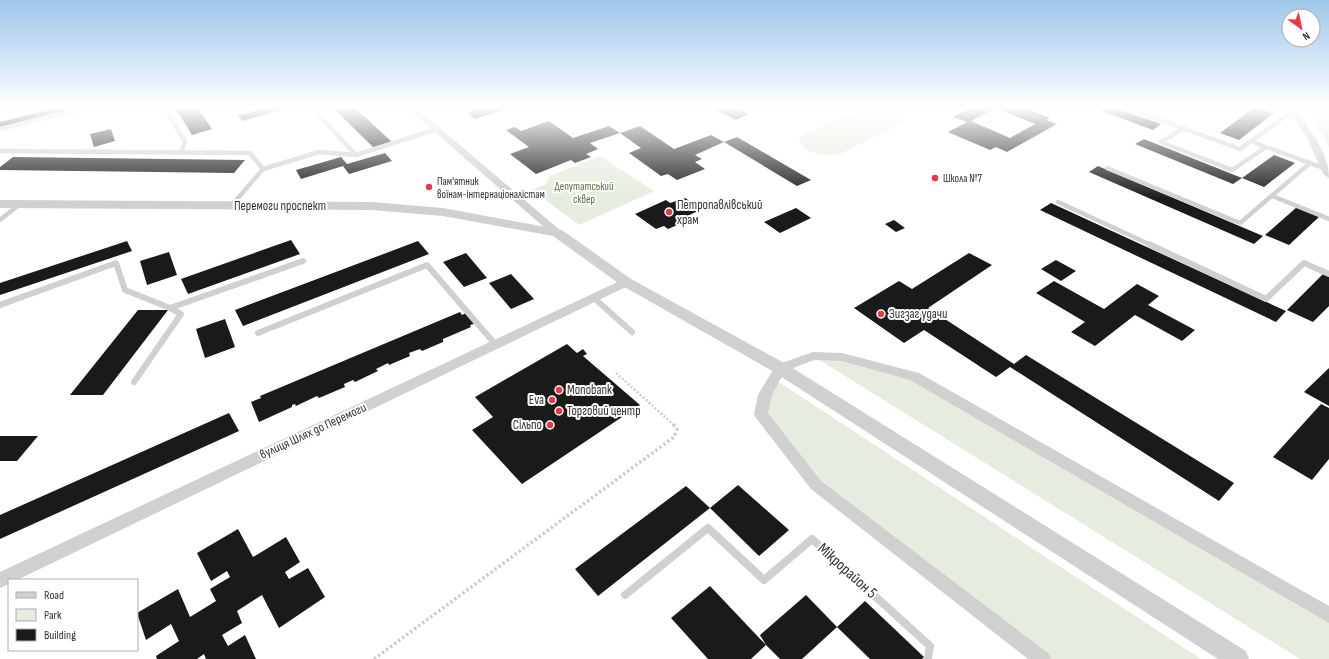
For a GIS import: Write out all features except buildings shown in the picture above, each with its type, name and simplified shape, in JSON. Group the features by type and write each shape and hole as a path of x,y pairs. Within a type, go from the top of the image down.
{"street":[{"path":"447,138 557,233 626,282 780,368 1238,659"},
{"path":"1311,138 1327,172"},
{"name":"Перемоги проспект","path":"0,204 372,206 443,212 557,233"},
{"name":"вулиця Шлях до Перемоги","path":"0,580 626,282"},
{"path":"1042,659 816,485 761,414 765,395 780,368 813,356 842,357 914,376 1329,615"}],"lane":[{"path":"181,153 186,142 183,138"},
{"path":"340,138 356,155"},
{"path":"232,205 263,169 319,152 356,155 410,138"},
{"path":"1167,138 1160,142 1232,170 1266,147"},
{"path":"1210,138 1240,149 1255,138"},
{"path":"1251,141 1310,163 1327,172"},
{"path":"0,151 250,153 263,169"},
{"path":"1107,168 1240,223 1310,163"},
{"path":"1272,196 1329,219"},
{"path":"1058,202 1266,299 1304,263 1329,274"},
{"path":"0,220 20,204"},
{"path":"170,308 303,260"},
{"path":"0,305 116,263 125,290 181,314 134,382"},
{"path":"258,333 427,265 495,344"},
{"path":"594,298 632,332"},
{"name":"Мікрорайон 5","path":"625,594 708,528 764,580 812,539 930,646 928,659"}],"path":[{"path":"374,659 674,438 677,429 671,420 616,373"}],"green space":[{"path":"801,138 872,138 842,153 830,154 818,154 807,150 799,141"},
{"path":"1324,138 1329,138 1329,147"},
{"name":"Депутатський сквер","path":"600,156 654,191 579,225 532,190 546,184 550,176"},
{"path":"813,356 842,357 914,376 1329,615 1329,659 1300,659"},
{"path":"774,379 1201,659 1042,659 816,485 761,414"}],"place":[{"name":"Школа №7","path":"935,178"},
{"name":"Пам'ятник воїнам-інтернаціоналістам","path":"429,187"},
{"name":"Петропавлівський храм","path":"669,212"},
{"name":"Зигзаг удачи","path":"881,314"},
{"name":"Monobank","path":"559,390"},
{"name":"Eva","path":"552,400"},
{"name":"Торговий центр","path":"559,411"},
{"name":"Сільпо","path":"550,425"}]}
